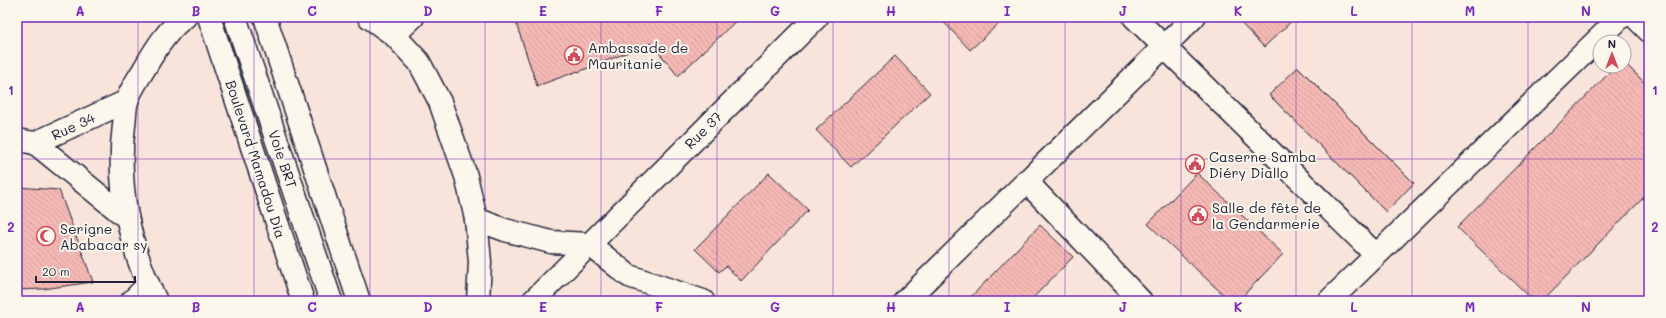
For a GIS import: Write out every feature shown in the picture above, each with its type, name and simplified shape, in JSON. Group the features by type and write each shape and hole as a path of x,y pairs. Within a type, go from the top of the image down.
{"street":[{"path":"163,17 164,39"},
{"path":"132,301 152,293 126,217 120,148 127,101 156,48 177,22 185,17"},
{"name":"Boulevard Mamadou Dia","path":"209,17 303,301"},
{"name":"Voie BRT","path":"235,17 331,301"},
{"path":"265,17 359,301"},
{"path":"369,17 394,36 419,62 440,102 466,176 476,219 480,262 478,301"},
{"path":"394,36 413,17"},
{"name":"Rue 37","path":"533,301 817,17"},
{"path":"1134,17 1376,255"},
{"path":"905,301 1194,17"},
{"path":"1328,301 1621,17"},
{"path":"1635,17 1649,31"},
{"name":"Rue 34","path":"26,141 127,101"},
{"path":"26,141 126,217"},
{"path":"1026,181 1141,301"},
{"path":"476,219 504,230 551,242 589,244 630,276 703,301"}],"building":[{"name":"Ambassade de Mauritanie","path":"514,17 740,17 678,76 651,43 578,72 537,86"},
{"path":"939,17 1006,17 970,50"},
{"path":"1235,17 1296,17 1264,47"},
{"path":"895,56 930,93 851,167 816,130"},
{"path":"1298,67 1414,183 1386,212 1269,95"},
{"path":"1632,70 1649,87 1649,192 1542,301 1534,301 1457,227 1608,74 1632,74"},
{"path":"769,173 808,210 741,281 726,266 719,272 695,249"},
{"path":"1197,173 1283,254 1238,301 1230,301 1148,224"},
{"name":"Serigne Ababacar sy","path":"17,187 59,190 93,282 43,289 17,290"},
{"path":"1040,225 1073,257 1030,301 967,301"}],"place":[{"name":"Ambassade de Mauritanie","path":"574,55"},
{"name":"Caserne Samba Diéry Diallo","path":"1195,164"},
{"name":"Salle de fête de la Gendarmerie","path":"1198,215"},
{"name":"Serigne Ababacar sy","path":"46,236"}]}
